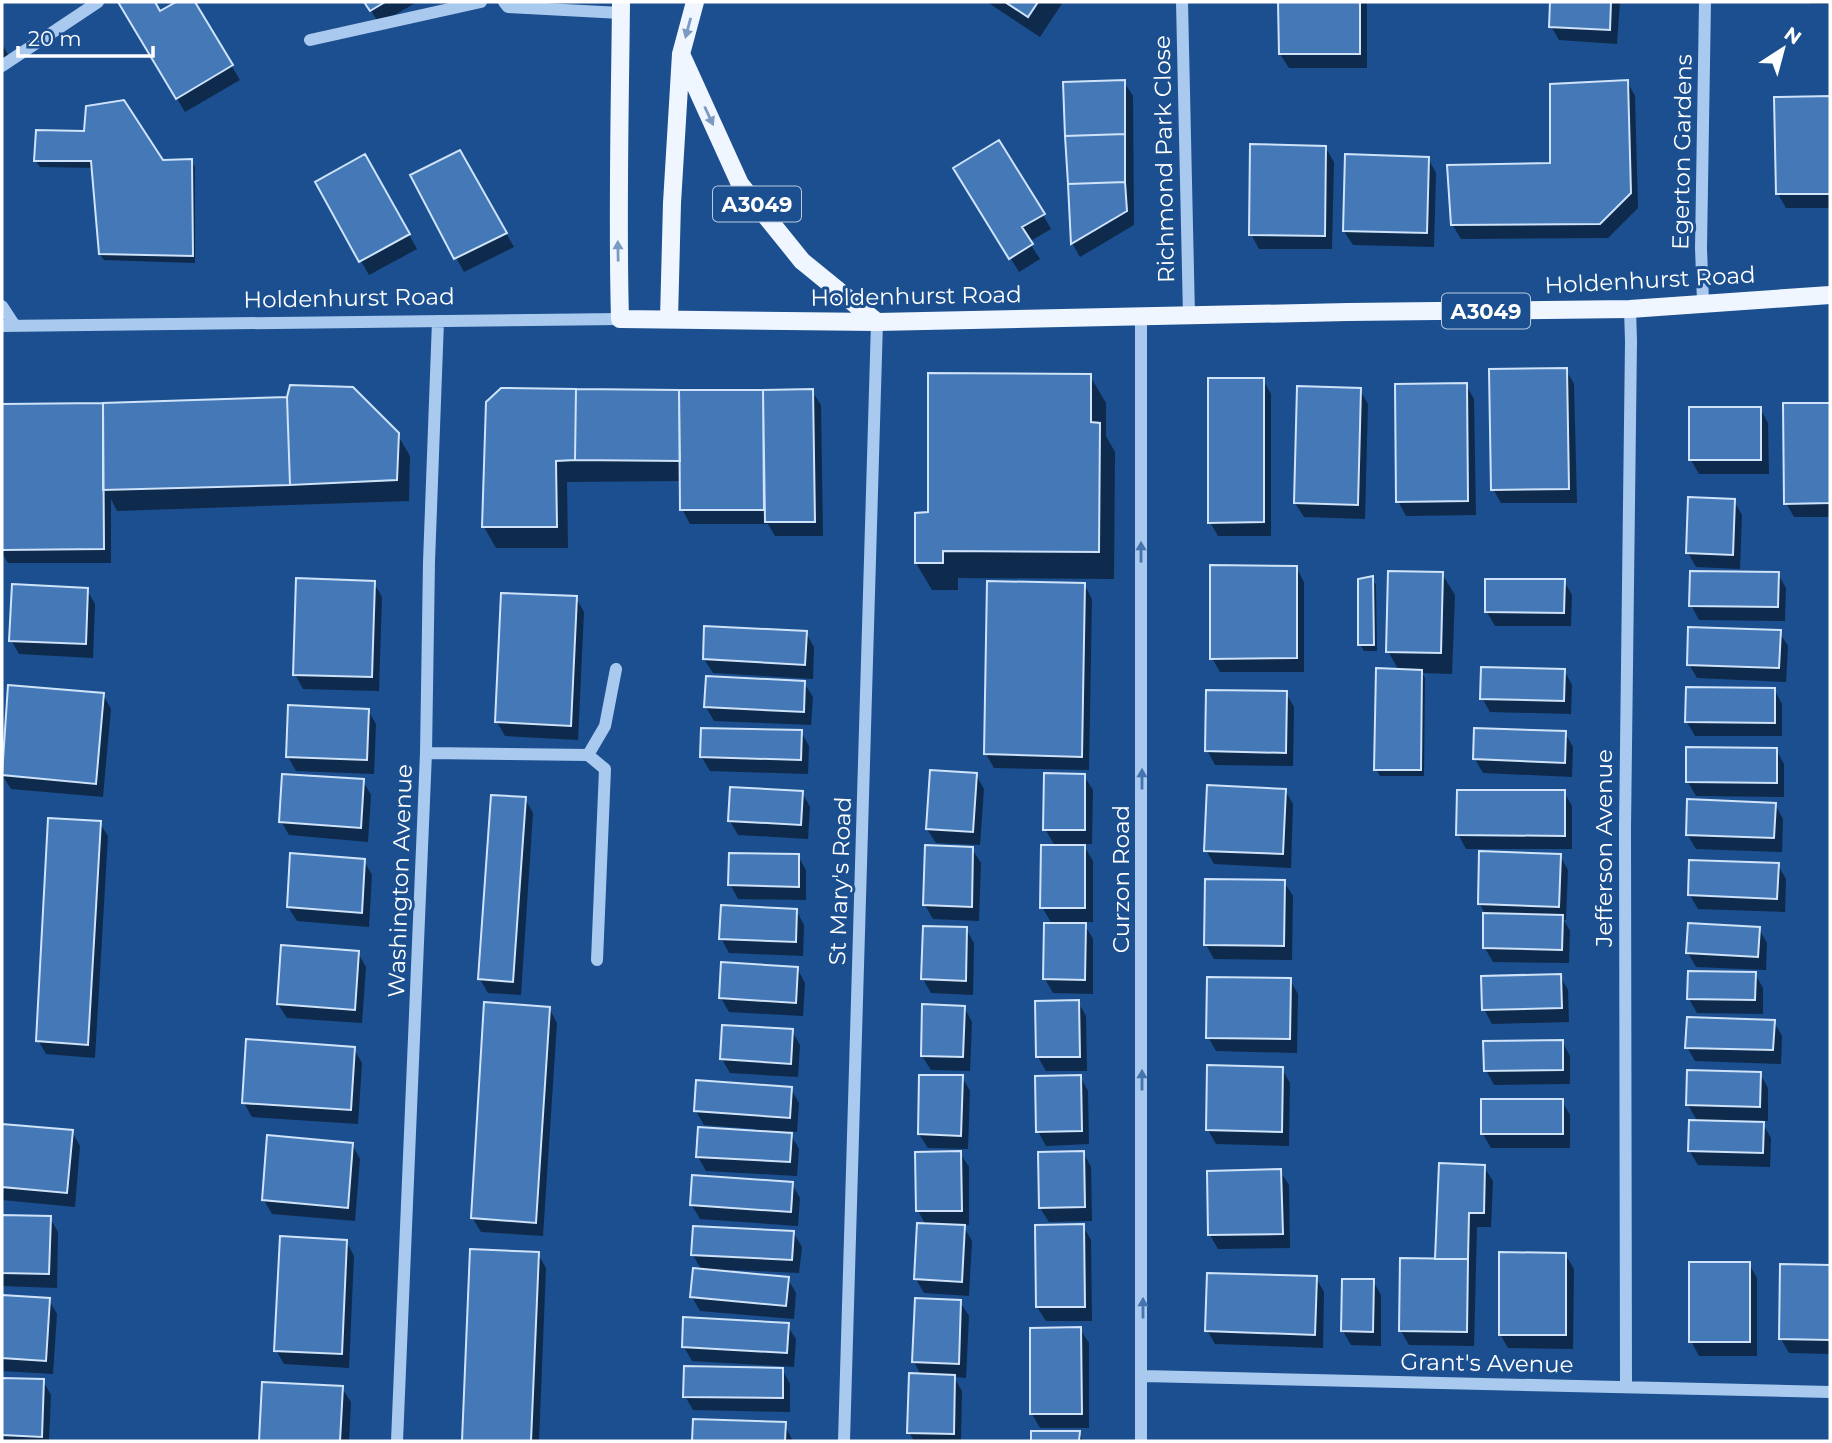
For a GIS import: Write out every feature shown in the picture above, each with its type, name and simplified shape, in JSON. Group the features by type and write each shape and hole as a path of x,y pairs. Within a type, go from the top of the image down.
{"main road":[{"path":"669,319 672,203 681,54 695,2"},
{"path":"620,319 617,210 621,7"},
{"name":"A3049","path":"681,54 740,184 802,261 877,322"},
{"name":"Holdenhurst Road","path":"620,319 877,322 1630,309 1830,295"}],"street":[{"path":"2,66 98,2"},
{"path":"310,40 481,2"},
{"path":"504,2 508,7 621,7"},
{"name":"Richmond Park Close","path":"1182,2 1189,316"},
{"name":"Egerton Gardens","path":"1703,302 1701,248 1705,2"},
{"path":"2,306 8,326"},
{"name":"Jefferson Avenue","path":"1626,1387 1625,829 1630,309"},
{"name":"Curzon Road","path":"1141,317 1141,1441"},
{"name":"Holdenhurst Road","path":"8,326 620,319"},
{"name":"Washington Avenue","path":"397,1441 426,753 429,562 438,321"},
{"name":"St Mary's Road","path":"844,1441 877,322"},
{"path":"588,755 604,726 616,669"},
{"path":"426,753 588,755 605,769 597,960"},
{"name":"Grant's Avenue","path":"1143,1376 1830,1392"}],"building":[{"path":"118,2 155,2 160,11 176,2 195,2 233,65 176,99"},
{"path":"364,2 385,2 370,11"},
{"path":"1005,2 1038,2 1028,17"},
{"path":"1278,2 1360,2 1360,54 1279,54"},
{"path":"1550,2 1611,2 1610,30 1549,27"},
{"path":"1125,80 1125,134 1065,136 1063,82"},
{"path":"1628,80 1631,193 1600,224 1451,225 1447,165 1550,163 1550,84"},
{"path":"1830,96 1830,194 1776,194 1774,97"},
{"path":"124,100 163,160 192,159 193,256 99,254 91,161 34,161 36,130 84,131 86,106"},
{"path":"1125,134 1125,182 1068,184 1065,136"},
{"path":"999,140 1045,214 1022,227 1033,244 1009,259 953,168"},
{"path":"1250,144 1326,146 1325,236 1249,235"},
{"path":"460,150 507,233 454,259 410,175"},
{"path":"365,154 410,234 359,262 315,182"},
{"path":"1345,154 1429,157 1427,233 1343,231"},
{"path":"1125,182 1127,211 1071,244 1068,184"},
{"path":"1567,368 1569,489 1491,490 1489,369"},
{"path":"928,373 1091,374 1091,422 1100,423 1099,552 943,551 943,563 915,563 915,513 928,512"},
{"path":"1208,378 1264,378 1264,522 1208,523"},
{"path":"1467,383 1468,501 1396,502 1395,384"},
{"path":"290,385 353,387 399,433 397,480 290,485 287,397"},
{"path":"1297,386 1361,388 1358,505 1294,503"},
{"path":"501,388 576,389 575,460 556,461 557,527 482,527 486,402"},
{"path":"576,389 679,390 680,461 575,460"},
{"path":"813,389 815,522 765,522 763,390"},
{"path":"679,390 763,390 764,510 680,510"},
{"path":"287,397 290,485 103,490 103,403"},
{"path":"103,403 104,549 2,550 2,404"},
{"path":"1783,403 1830,403 1830,503 1784,504"},
{"path":"1689,407 1761,407 1761,460 1689,460"},
{"path":"1688,497 1735,499 1733,555 1686,553"},
{"path":"1210,565 1297,566 1297,658 1210,659"},
{"path":"1388,571 1443,572 1441,653 1386,652"},
{"path":"1690,571 1779,572 1778,607 1689,606"},
{"path":"1373,576 1374,645 1358,645 1358,579"},
{"path":"296,578 375,581 372,677 293,675"},
{"path":"1485,579 1565,579 1564,613 1485,612"},
{"path":"987,581 1085,583 1082,757 984,754"},
{"path":"12,584 88,588 86,644 9,641"},
{"path":"501,593 577,596 571,726 495,722"},
{"path":"704,626 807,631 805,665 703,659"},
{"path":"1688,627 1781,630 1779,668 1687,665"},
{"path":"1481,667 1565,669 1564,701 1480,699"},
{"path":"1376,668 1422,670 1421,770 1374,770"},
{"path":"706,676 805,681 804,712 704,707"},
{"path":"8,685 104,693 96,784 2,775"},
{"path":"1686,687 1775,688 1775,723 1685,722"},
{"path":"1206,690 1287,691 1286,753 1205,751"},
{"path":"288,705 369,709 367,760 286,757"},
{"path":"701,728 802,730 801,760 700,757"},
{"path":"1474,728 1566,731 1565,763 1473,759"},
{"path":"1686,747 1777,748 1777,783 1686,782"},
{"path":"930,770 977,773 973,832 926,829"},
{"path":"1044,773 1085,774 1085,830 1043,830"},
{"path":"282,774 364,779 361,828 279,822"},
{"path":"1207,785 1286,789 1283,854 1204,851"},
{"path":"730,787 803,791 801,825 728,821"},
{"path":"1457,790 1565,790 1565,836 1456,835"},
{"path":"491,795 526,797 513,982 478,979"},
{"path":"1687,799 1776,803 1774,838 1686,835"},
{"path":"48,818 101,821 88,1045 36,1041"},
{"path":"925,845 973,847 972,907 923,905"},
{"path":"1041,845 1085,845 1085,908 1040,908"},
{"path":"1479,851 1561,854 1559,907 1478,904"},
{"path":"290,853 365,859 362,913 287,907"},
{"path":"729,853 799,854 799,887 728,885"},
{"path":"1689,860 1779,863 1777,899 1688,895"},
{"path":"1205,879 1285,880 1284,946 1204,945"},
{"path":"721,905 797,909 796,942 719,939"},
{"path":"1483,913 1563,915 1562,950 1483,948"},
{"path":"1044,923 1086,923 1085,980 1043,979"},
{"path":"1688,923 1760,927 1758,957 1686,953"},
{"path":"923,926 967,927 966,981 921,979"},
{"path":"281,945 359,951 355,1010 277,1004"},
{"path":"721,962 798,967 796,1003 719,998"},
{"path":"1688,971 1756,972 1755,1000 1687,999"},
{"path":"1561,974 1562,1008 1482,1010 1481,976"},
{"path":"1207,977 1291,978 1290,1039 1206,1038"},
{"path":"1079,1000 1080,1057 1036,1057 1035,1001"},
{"path":"484,1002 550,1007 536,1223 471,1218"},
{"path":"922,1004 965,1006 963,1057 921,1056"},
{"path":"1687,1017 1775,1020 1773,1050 1685,1048"},
{"path":"722,1025 793,1029 791,1064 720,1059"},
{"path":"246,1039 355,1047 351,1110 242,1103"},
{"path":"1563,1040 1563,1070 1484,1071 1483,1041"},
{"path":"1207,1065 1283,1067 1282,1132 1206,1130"},
{"path":"1687,1070 1761,1072 1760,1107 1686,1105"},
{"path":"919,1075 963,1075 961,1136 918,1134"},
{"path":"1081,1075 1082,1131 1036,1132 1035,1076"},
{"path":"696,1080 792,1087 790,1118 694,1111"},
{"path":"1481,1099 1563,1099 1563,1134 1481,1134"},
{"path":"1689,1120 1764,1122 1763,1153 1688,1151"},
{"path":"2,1124 73,1130 67,1193 2,1187"},
{"path":"698,1127 792,1133 790,1162 696,1157"},
{"path":"267,1135 353,1143 348,1208 262,1200"},
{"path":"961,1151 962,1211 916,1211 915,1152"},
{"path":"1084,1151 1085,1207 1039,1208 1038,1152"},
{"path":"1439,1163 1485,1165 1484,1213 1469,1213 1468,1259 1435,1259"},
{"path":"1281,1169 1283,1234 1208,1235 1207,1171"},
{"path":"692,1175 793,1182 791,1212 690,1205"},
{"path":"2,1215 51,1216 49,1274 2,1273"},
{"path":"917,1223 965,1225 962,1282 914,1279"},
{"path":"1084,1224 1085,1307 1036,1307 1035,1225"},
{"path":"693,1226 794,1231 792,1260 691,1255"},
{"path":"280,1236 347,1240 342,1354 274,1351"},
{"path":"470,1249 539,1252 531,1441 462,1441"},
{"path":"1499,1252 1566,1253 1566,1335 1499,1335"},
{"path":"1400,1258 1468,1259 1467,1332 1399,1331"},
{"path":"1689,1262 1750,1262 1750,1342 1689,1342"},
{"path":"1780,1264 1830,1265 1830,1340 1779,1339"},
{"path":"693,1268 789,1277 786,1306 690,1297"},
{"path":"1207,1273 1317,1276 1315,1335 1205,1331"},
{"path":"1342,1279 1374,1279 1373,1332 1341,1331"},
{"path":"2,1295 50,1298 46,1361 2,1358"},
{"path":"915,1298 961,1300 959,1364 912,1362"},
{"path":"683,1317 789,1323 787,1353 682,1347"},
{"path":"1081,1327 1082,1414 1030,1414 1030,1328"},
{"path":"684,1366 783,1368 783,1398 683,1397"},
{"path":"909,1373 955,1375 954,1434 907,1433"},
{"path":"2,1378 44,1379 42,1437 2,1435"},
{"path":"262,1382 343,1386 340,1441 259,1441"},
{"path":"693,1419 786,1422 785,1441 692,1441"},
{"path":"1031,1431 1080,1431 1079,1441 1031,1441"}]}
